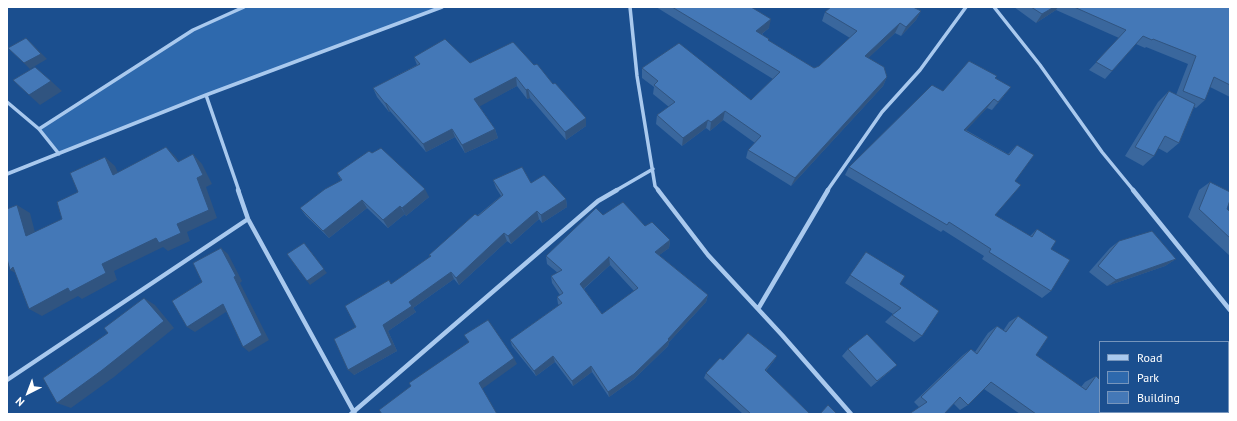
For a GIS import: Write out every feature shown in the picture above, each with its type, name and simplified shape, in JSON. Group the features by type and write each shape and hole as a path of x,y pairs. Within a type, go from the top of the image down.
{"street":[{"path":"39,129 193,30 244,7"},
{"path":"7,174 206,95 442,7"},
{"path":"630,7 637,76 656,186 708,255 851,414"},
{"path":"758,309 802,232 838,174 882,112 920,70 966,7"},
{"path":"994,7 1040,65 1102,152 1230,310"},
{"path":"206,95 248,219 353,413 598,202 653,169"},
{"path":"7,102 39,129 59,154"},
{"path":"7,380 248,219"}],"green space":[{"path":"244,7 442,7 206,95 59,154 39,129 193,30"}],"building":[{"path":"672,7 751,7 771,19 756,31 814,68 819,66 857,31 825,12 831,7 913,7 921,11 906,27 900,23 865,56 884,67 887,77 795,178 748,150 761,136 725,111 711,122 708,120 683,138 657,115 675,102 654,85 658,81 642,68 679,43 751,100 780,72"},
{"path":"1031,7 1054,7 1042,14"},
{"path":"1074,7 1230,7 1230,85 1214,77 1205,100 1183,91 1196,56 1143,36 1112,71 1096,62 1126,30"},
{"path":"26,38 41,54 24,63 8,48"},
{"path":"445,39 470,63 513,42 534,65 537,64 553,84 555,83 586,118 565,132 516,77 474,99 495,129 462,145 452,129 423,144 373,88 420,64 414,57"},
{"path":"969,61 997,76 995,78 1011,87 998,102 994,99 964,130 1009,155 1017,145 1034,155 1015,181 1021,185 995,215 1032,237 1037,229 1056,241 1051,249 1070,260 1051,291 989,252 991,249 949,222 947,225 849,167 932,85 943,91"},
{"path":"35,67 51,81 29,95 13,80"},
{"path":"1169,91 1195,104 1179,143 1165,136 1154,156 1135,147"},
{"path":"166,147 178,162 193,154 203,175 197,178 209,210 177,224 181,233 159,243 156,238 102,264 106,273 70,292 68,288 29,309 13,267 10,270 7,259 7,209 17,205 26,236 62,219 57,202 78,192 70,173 105,157 113,175"},
{"path":"381,148 425,189 402,208 400,206 383,220 362,200 323,231 300,208 325,189 342,180 337,173 369,151 372,153"},
{"path":"522,167 531,183 544,175 566,199 541,215 537,211 508,236 504,233 456,278 451,272 409,302 412,306 383,325 392,345 348,370 334,339 356,327 345,306 389,280 391,284 431,256 429,255 475,214 478,216 503,195 493,180"},
{"path":"1210,182 1230,192 1230,200 1227,209 1230,212 1230,238 1199,209"},
{"path":"623,202 645,226 652,222 670,240 655,252 708,295 668,339 669,340 634,374 608,392 591,366 572,381 553,356 534,371 510,340 562,303 557,297 563,293 551,276 562,270 546,256 596,208 603,215","holes":["609,257 638,288 602,314 580,284"]},
{"path":"1152,231 1176,259 1116,280 1098,266 1119,241"},
{"path":"304,243 324,269 307,281 287,254"},
{"path":"221,248 236,276 234,277 262,335 243,347 223,304 187,327 172,301 202,282 193,263"},
{"path":"866,252 905,276 900,284 939,311 922,336 892,315 901,308 850,275"},
{"path":"144,298 164,321 101,371 57,403 43,378 108,333 104,328"},
{"path":"1018,316 1048,337 1036,355 1086,390 1096,376 1099,379 1099,413 1165,413 1036,414 991,382 968,405 960,397 944,414 909,414 927,402 921,397 971,349 977,354 997,326 1006,332"},
{"path":"488,320 514,358 479,383 497,414 382,414 379,410 411,386 409,383 469,342 464,335"},
{"path":"748,333 777,356 765,370 810,414 751,414 706,373 720,358 723,360"},
{"path":"867,334 897,365 877,381 848,349"},
{"path":"828,405 837,414 820,414"}]}
